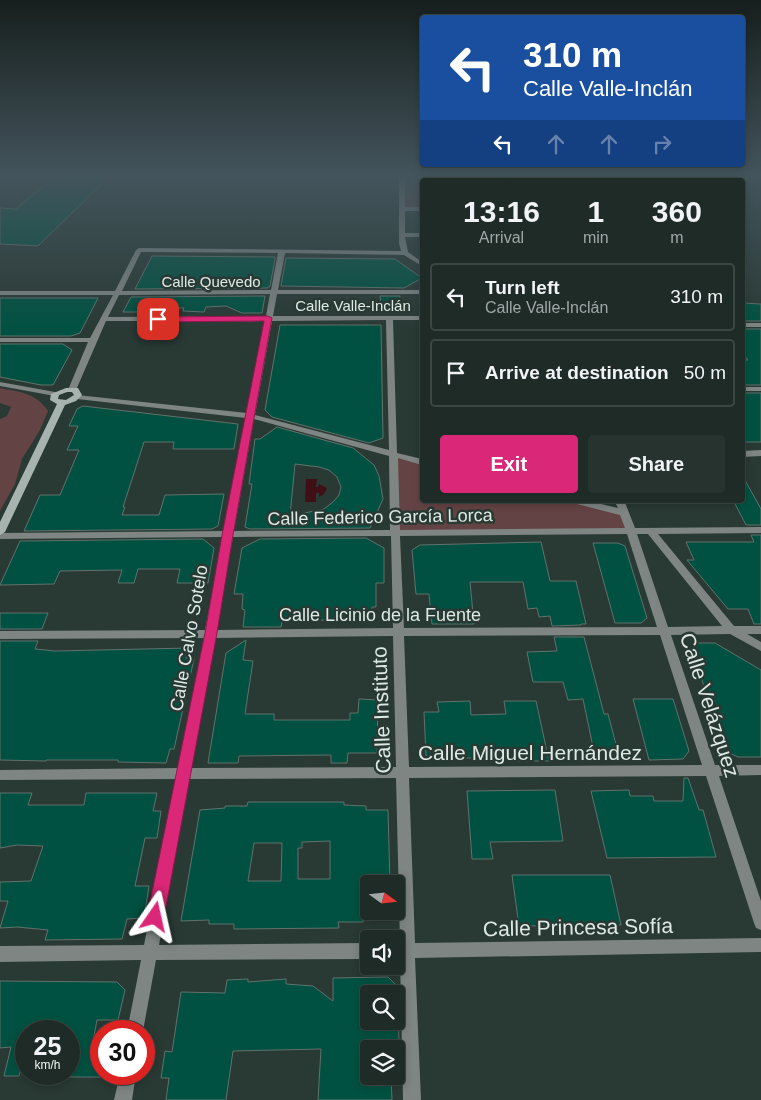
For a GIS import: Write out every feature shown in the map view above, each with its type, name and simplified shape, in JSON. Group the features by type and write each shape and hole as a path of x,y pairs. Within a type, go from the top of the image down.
{"street":[{"path":"402,227 405,253"},
{"path":"402,235 420,235"},
{"path":"0,534 62,402 74,393 93,340 139,250 405,253 420,263"},
{"name":"Calle Calvo Sotelo","path":"137,1020 282,251"},
{"name":"Calle Quevedo","path":"0,293 420,292"},
{"name":"Calle Instituto","path":"389,318 394,454 394,533 403,772 402,930"},
{"name":"Calle Valle-Inclán","path":"104,319 420,318"},
{"path":"745,324 761,325"},
{"path":"0,340 93,340"},
{"path":"0,384 55,394 62,390 251,416 420,461"},
{"path":"745,389 761,389"},
{"path":"55,394 54,400 62,402"},
{"path":"745,454 761,453"},
{"path":"583,503 625,514"},
{"name":"Calle Velázquez","path":"621,503 761,923"},
{"path":"650,530 731,630 761,647"},
{"name":"Calle Federico García Lorca","path":"0,534 228,535 761,530"},
{"name":"Calle Licinio de la Fuente","path":"0,635 761,630"},
{"name":"Calle Miguel Hernández","path":"0,775 761,770"},
{"name":"Calle Princesa Sofía","path":"405,951 761,945"},
{"path":"0,954 360,951"},
{"name":"Calle Instituto","path":"404,975 412,1100"},
{"path":"123,1100 126,1085"}],"shaded area":[{"path":"0,388 21,392 33,397 48,411 40,430 22,459 15,484 0,511 0,419 7,416 11,407 0,403"},
{"path":"395,454 420,461 420,503 584,503 625,513 631,530 394,533"},
{"path":"306,479 317,479 316,487 319,484 327,488 324,494 319,497 319,493 316,493 316,502 305,502"}],"building":[{"path":"0,227 57,227 38,246 0,244"},
{"path":"152,256 275,257 275,259 270,286 267,288 135,289"},
{"path":"286,258 395,259 420,277 420,279 404,288 281,286"},
{"path":"265,296 262,313 242,313 226,306 206,307 204,312 183,311 184,308 145,308 144,312 123,312 131,297"},
{"path":"380,296 400,296 400,305 381,305"},
{"path":"0,298 98,298 80,333 71,336 0,336"},
{"path":"745,303 761,304 761,321 745,321"},
{"path":"280,325 381,325 383,438 369,443 272,417 265,410"},
{"path":"745,329 761,329 761,385 745,385 745,360 748,360 745,356"},
{"path":"0,344 63,344 72,350 53,385 41,385 0,377"},
{"path":"745,393 761,393 761,442 745,442"},
{"path":"83,406 238,424 234,449 173,449 174,442 144,442 123,507 125,507 122,515 159,515 165,495 224,494 218,526 212,529 24,531 40,495 60,495 79,450 67,450 78,426 69,426 77,409"},
{"path":"277,427 353,448 374,465 379,476 383,499 370,528 250,529 245,527 252,484 249,484 255,439 260,439","holes":["295,464 329,470 337,477 341,487 339,495 324,509 290,516"]},
{"path":"745,480 761,509 761,525 746,525 735,503 745,503"},
{"path":"751,535 761,535 761,624 754,624 748,609 728,609 687,560 694,560 686,542 754,542"},
{"path":"366,538 384,548 384,583 376,583 376,607 372,607 372,619 282,621 281,627 243,627 245,610 242,609 243,594 234,594 242,548 260,539"},
{"path":"203,539 214,548 208,583 177,583 180,569 138,569 134,583 118,583 122,570 60,571 54,584 0,585 20,541"},
{"path":"541,542 550,581 576,581 586,624 552,626 550,616 539,617 537,608 528,609 523,582 470,582 474,624 432,624 429,594 416,594 412,550 420,545"},
{"path":"593,543 618,543 625,546 647,618 641,623 615,623"},
{"path":"0,613 48,613 42,629 0,629"},
{"path":"554,637 584,637 604,714 608,714 618,752 594,752 583,699 568,700 563,682 533,682 527,652 557,651"},
{"path":"246,640 243,660 253,661 245,714 274,714 274,720 350,720 350,713 358,713 359,699 378,700 377,753 348,753 347,763 331,763 331,755 239,756 238,763 208,763 226,653"},
{"path":"0,641 38,641 35,649 55,651 189,648 186,658 194,659 174,749 170,749 166,763 118,762 118,760 0,760"},
{"path":"696,643 715,643 761,670 761,757 738,757 727,752 691,649"},
{"path":"633,699 673,699 689,751 683,759 649,760"},
{"path":"470,701 471,715 506,714 504,701 536,701 549,761 512,761 511,758 438,758 438,756 426,756 424,712 439,712 437,702"},
{"path":"684,778 688,778 699,810 703,810 716,857 607,858 591,791 629,790 630,796 653,796 654,801 683,801"},
{"path":"555,790 563,841 490,842 493,859 472,859 467,791"},
{"path":"0,793 32,793 28,805 84,805 86,793 157,793 153,811 161,811 157,838 145,838 135,886 149,886 144,918 127,919 122,939 45,940 48,930 17,927 0,928 8,901 0,901 0,882 31,881 43,846 17,845 0,848"},
{"path":"248,802 344,802 344,805 366,806 366,810 388,810 390,875 360,875 360,920 363,920 363,922 338,922 339,928 234,929 234,924 209,924 209,920 181,921 200,810 225,808 225,806 247,806","holes":["330,841 330,879 298,879 298,848 302,848 302,842","254,843 282,843 281,881 248,881"]},
{"path":"512,875 610,875 621,925 519,926"},
{"path":"388,977 396,985 360,985 360,1030 399,1030 399,1040 360,1040 360,1085 391,1085 392,1100 318,1100 321,1049 233,1051 226,1100 166,1100 169,1078 161,1078 165,1051 172,1052 181,992 225,993 227,980 248,979 248,982 286,979 286,984 313,986 333,1001 333,978"},
{"path":"0,981 117,982 125,990 118,1020 90,1020 90,1077 80,1077 80,1020 15,1020 15,1076 4,1076 11,1047 0,1048"}],"route":[{"path":"155,917 211,633 268,318 158,319"}]}
